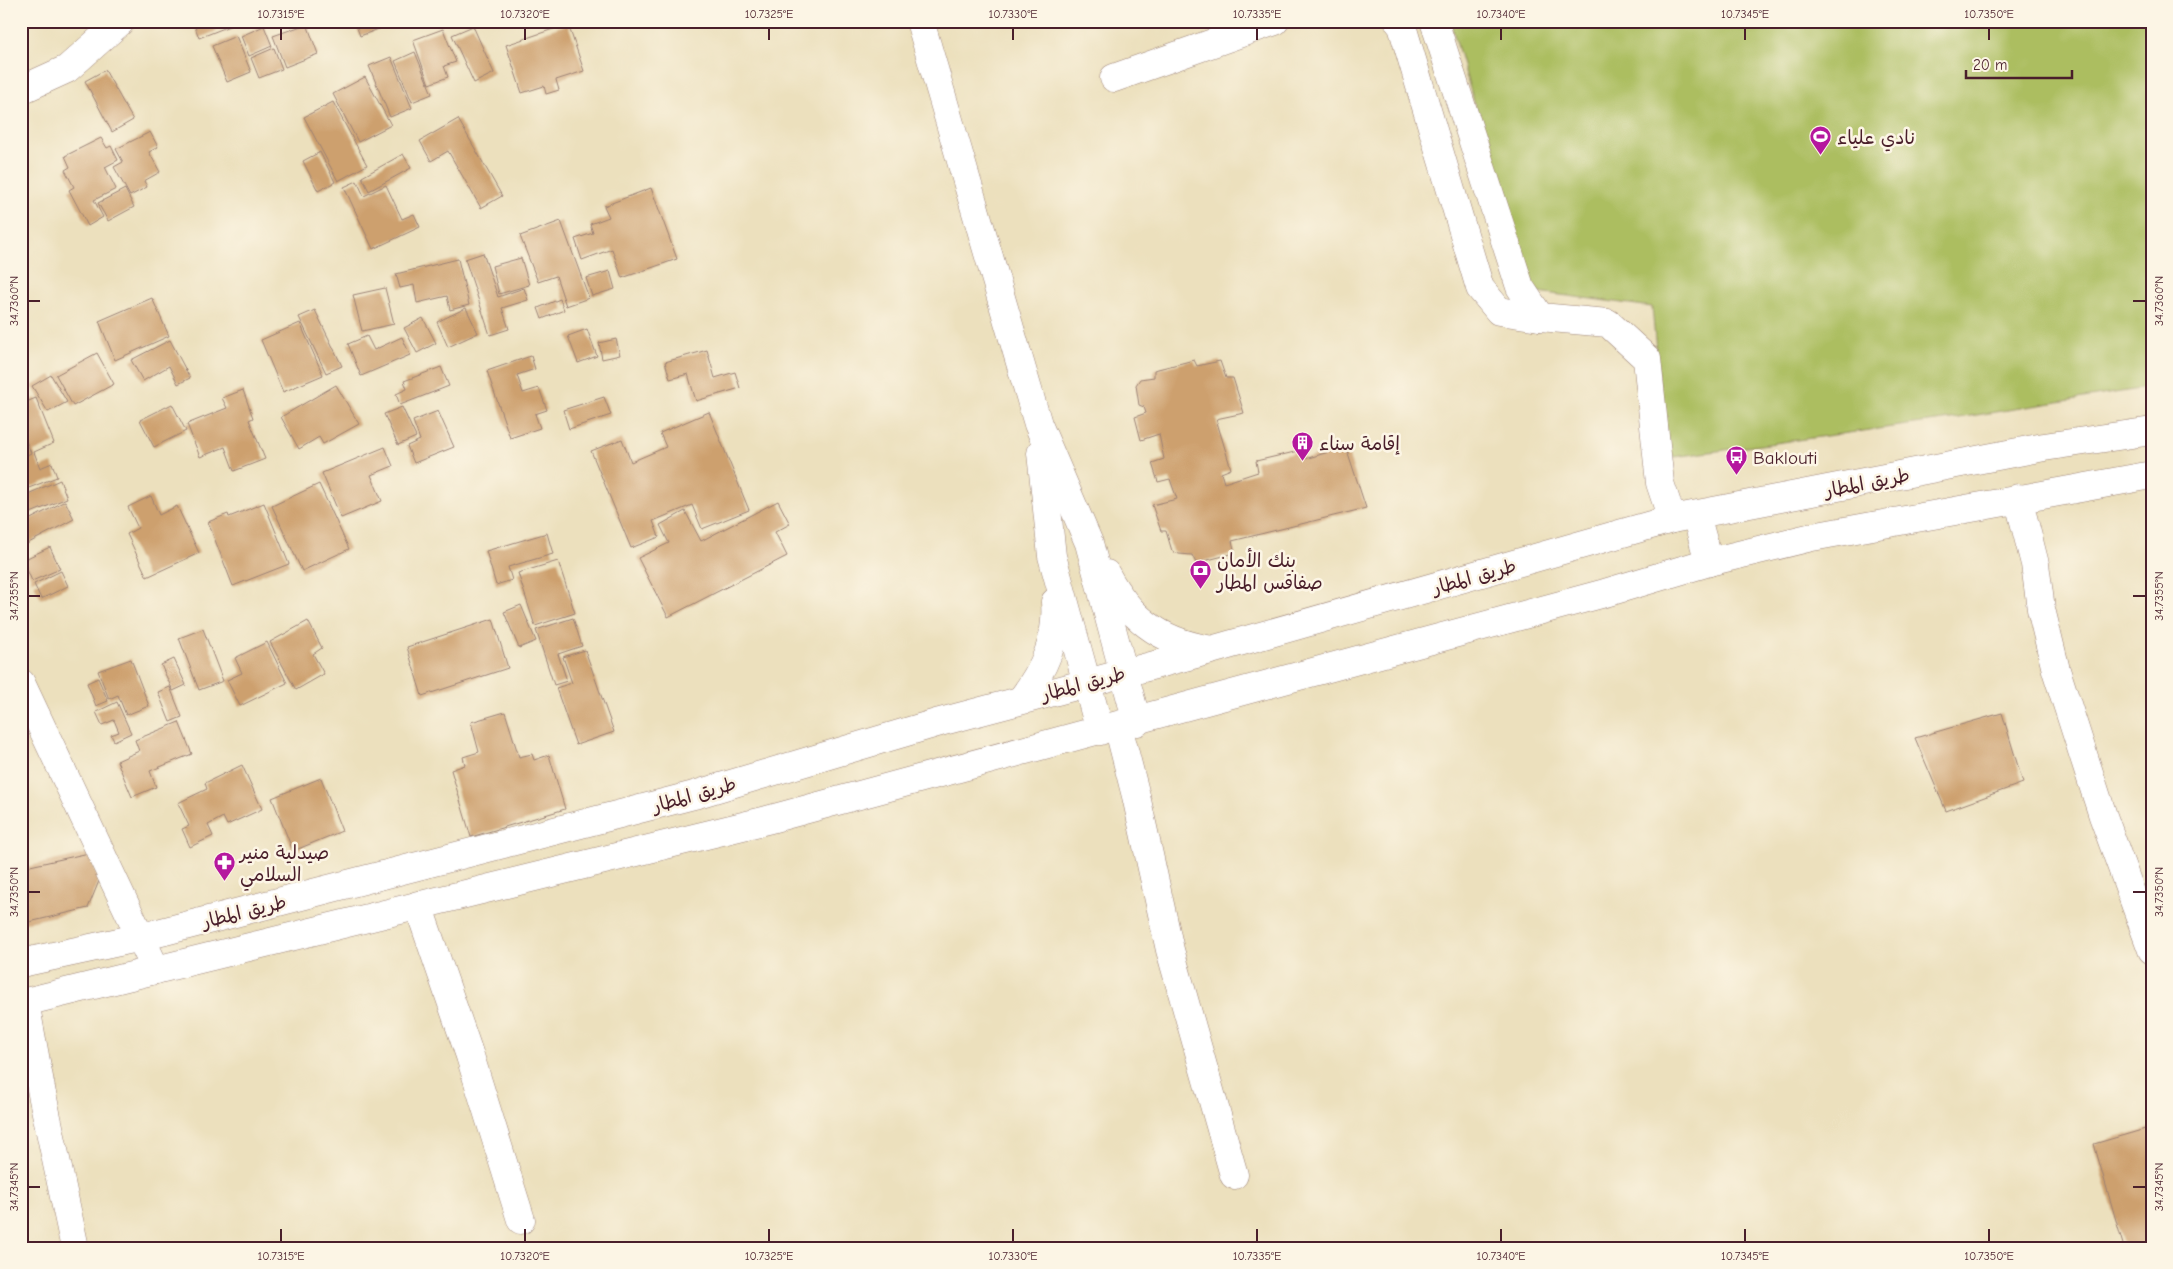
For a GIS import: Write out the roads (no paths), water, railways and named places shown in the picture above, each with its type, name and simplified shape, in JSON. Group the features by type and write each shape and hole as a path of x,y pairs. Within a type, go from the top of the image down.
{"main road":[{"path":"21,90 67,69 122,21"},
{"path":"920,21 1038,424 1090,543 1120,599 1138,616 1159,634 1184,645 1211,650"},
{"path":"1114,78 1275,21"},
{"path":"1398,21 1405,36 1480,288 1499,311 1608,323 1647,359 1660,483 1684,517 1709,562"},
{"path":"1434,21 1520,287 1540,317"},
{"path":"1022,699 1038,675 1053,642 1057,621 1038,424"},
{"name":"طريق المطار","path":"21,963 142,937 694,795 1022,699 1211,650 1684,517 2044,447 2152,431"},
{"name":"طريق المطار","path":"23,1003 767,820 1605,593 1709,562 1812,537 2152,475"},
{"path":"2018,498 2035,564 2041,609 2056,670 2103,816 2152,950"},
{"path":"1090,543 1123,672 1118,726 1136,796 1170,950 1234,1175"},
{"path":"1052,556 1085,683 1118,726"},
{"path":"21,683 156,970"},
{"path":"418,906 470,1056 521,1220"},
{"path":"23,1003 75,1248"}],"place":[{"name":"نادي علياء","path":"1821,156"},
{"name":"إقامة سناء","path":"1303,462"},
{"name":"Baklouti","path":"1737,476"},
{"name":"بنك الأمان صفاقس المطار","path":"1201,590"},
{"name":"صيدلية منير السلامي","path":"224,882"}]}
